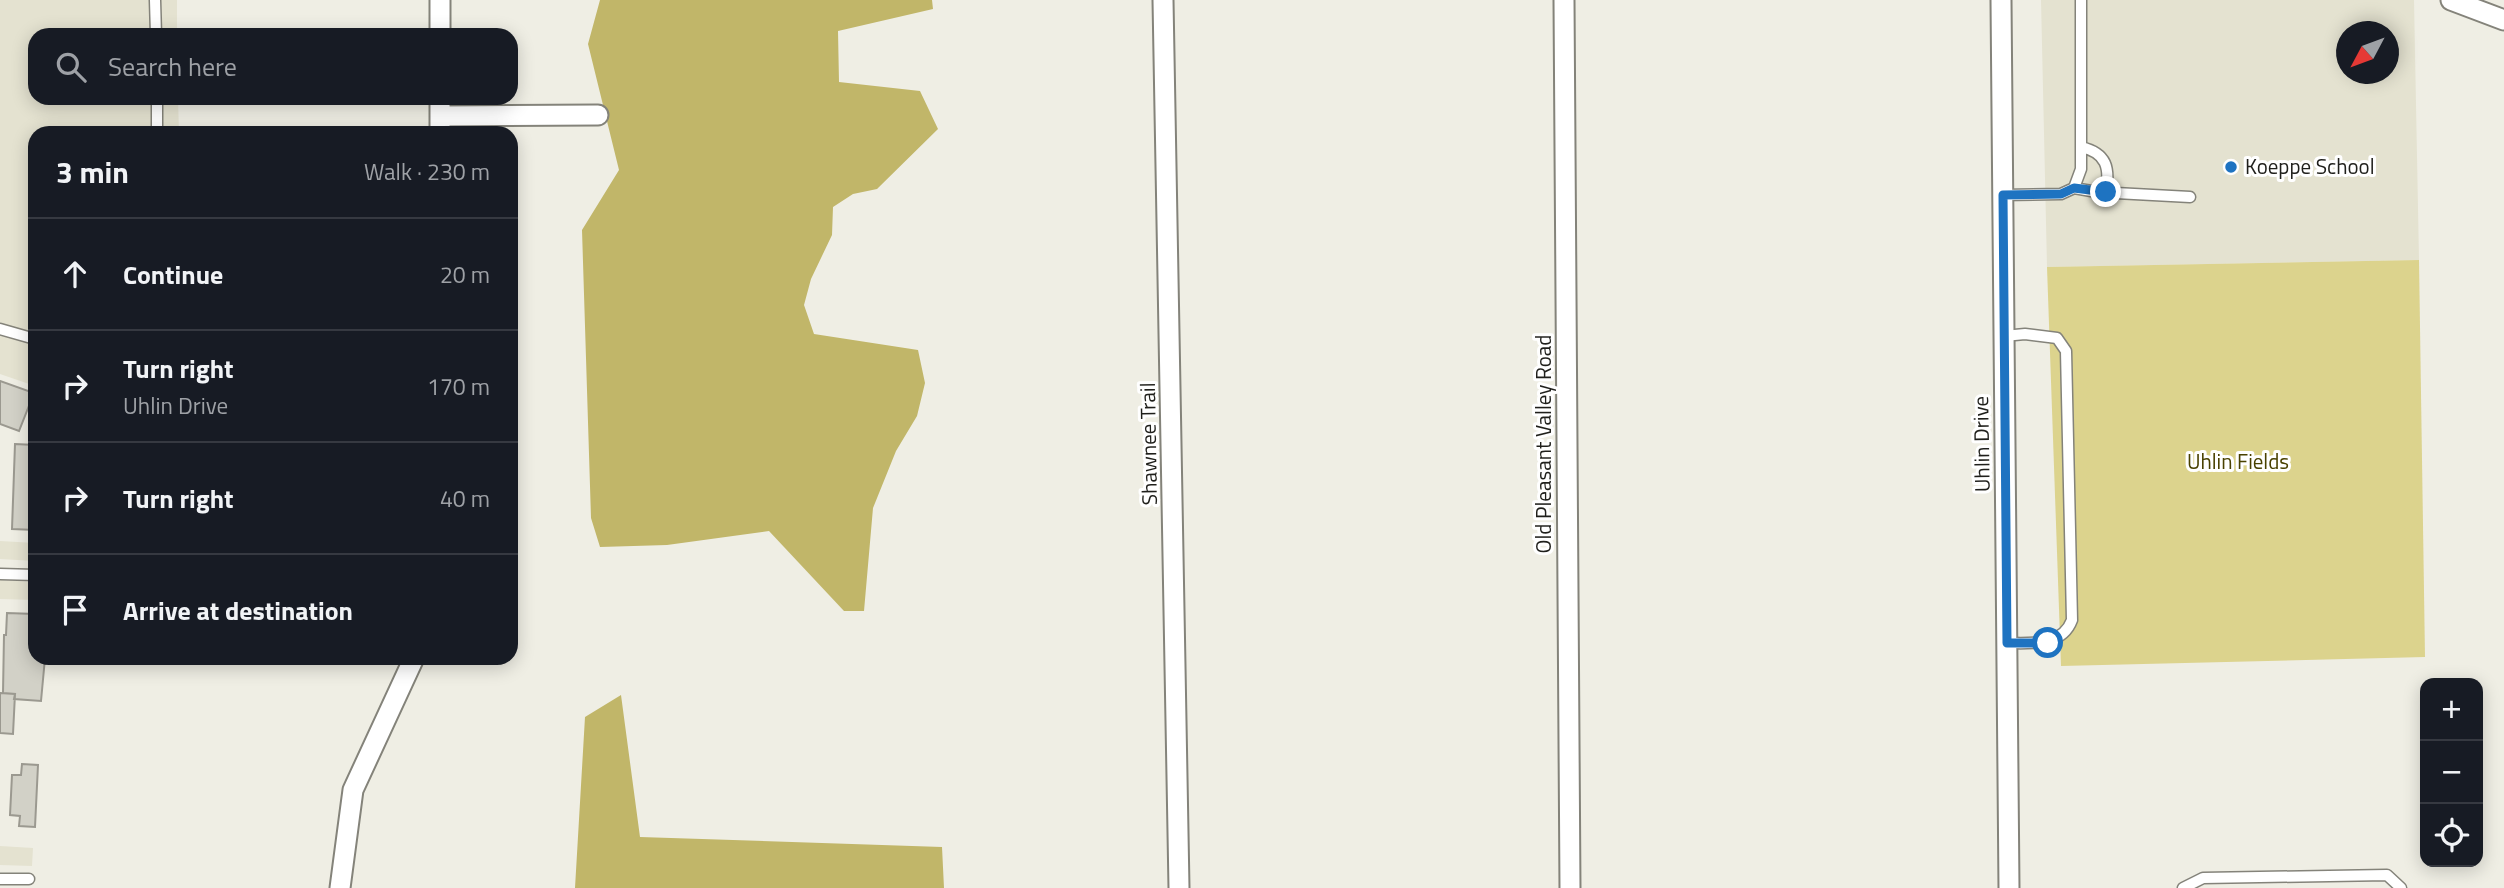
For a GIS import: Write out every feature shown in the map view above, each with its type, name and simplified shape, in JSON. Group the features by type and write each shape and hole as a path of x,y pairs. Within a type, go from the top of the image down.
{"street":[{"path":"440,0 440,28"},
{"name":"Shawnee Trail","path":"1164,0 1180,888"},
{"name":"Old Pleasant Valley Road","path":"1564,0 1570,888"},
{"name":"Uhlin Drive","path":"2001,0 2009,888"},
{"path":"2451,0 2504,20"},
{"path":"440,116 598,115"},
{"path":"340,888 353,790 411,665"}],"lane":[{"path":"155,0 156,28"},
{"path":"2074,188 2081,169 2081,0"},
{"path":"157,105 157,126"},
{"path":"2081,147 2092,149 2101,156 2107,168 2106,192"},
{"path":"2003,195 2061,194 2074,188 2190,197"},
{"path":"0,329 28,337"},
{"path":"2004,336 2025,334 2057,338 2066,351 2072,620 2068,630 2048,643 2007,643"},
{"path":"0,574 28,575"},
{"path":"2183,888 2203,878 2387,875 2401,888"},
{"path":"0,878 29,879"}],"shaded area":[{"path":"0,0 177,0 177,28 28,28 28,105 178,105 179,126 28,126 28,384 0,374"},
{"path":"600,0 932,0 933,9 838,31 839,82 920,91 938,129 877,189 853,194 833,207 832,235 811,279 804,305 814,334 918,350 925,383 917,416 896,451 873,508 864,611 844,611 769,531 667,545 600,547 591,518 582,230 619,170 588,44"},
{"name":"Koeppe School","path":"2041,0 2414,0 2419,260 2047,267"},
{"path":"0,541 28,543 28,561 0,559"},
{"path":"0,580 28,582 28,600 0,599"},
{"path":"621,695 640,837 942,847 944,888 575,888 585,717"},
{"path":"0,846 33,848 32,866 0,865"}],"green space":[{"name":"Uhlin Fields","path":"2419,260 2425,657 2061,666 2047,267"}],"building":[{"path":"0,381 28,391 28,408 19,431 0,424"},
{"path":"15,444 28,445 28,530 12,529"},
{"path":"7,613 28,614 28,665 44,665 41,701 14,699 15,694 3,693"},
{"path":"0,693 15,694 13,734 0,733"},
{"path":"22,764 38,765 35,827 19,826 20,816 10,815 12,775 21,775"}],"place":[{"name":"Koeppe School","path":"2231,167"}],"route":[{"path":"2048,643 2007,643 2003,195 2061,194 2074,188 2106,192"}]}
